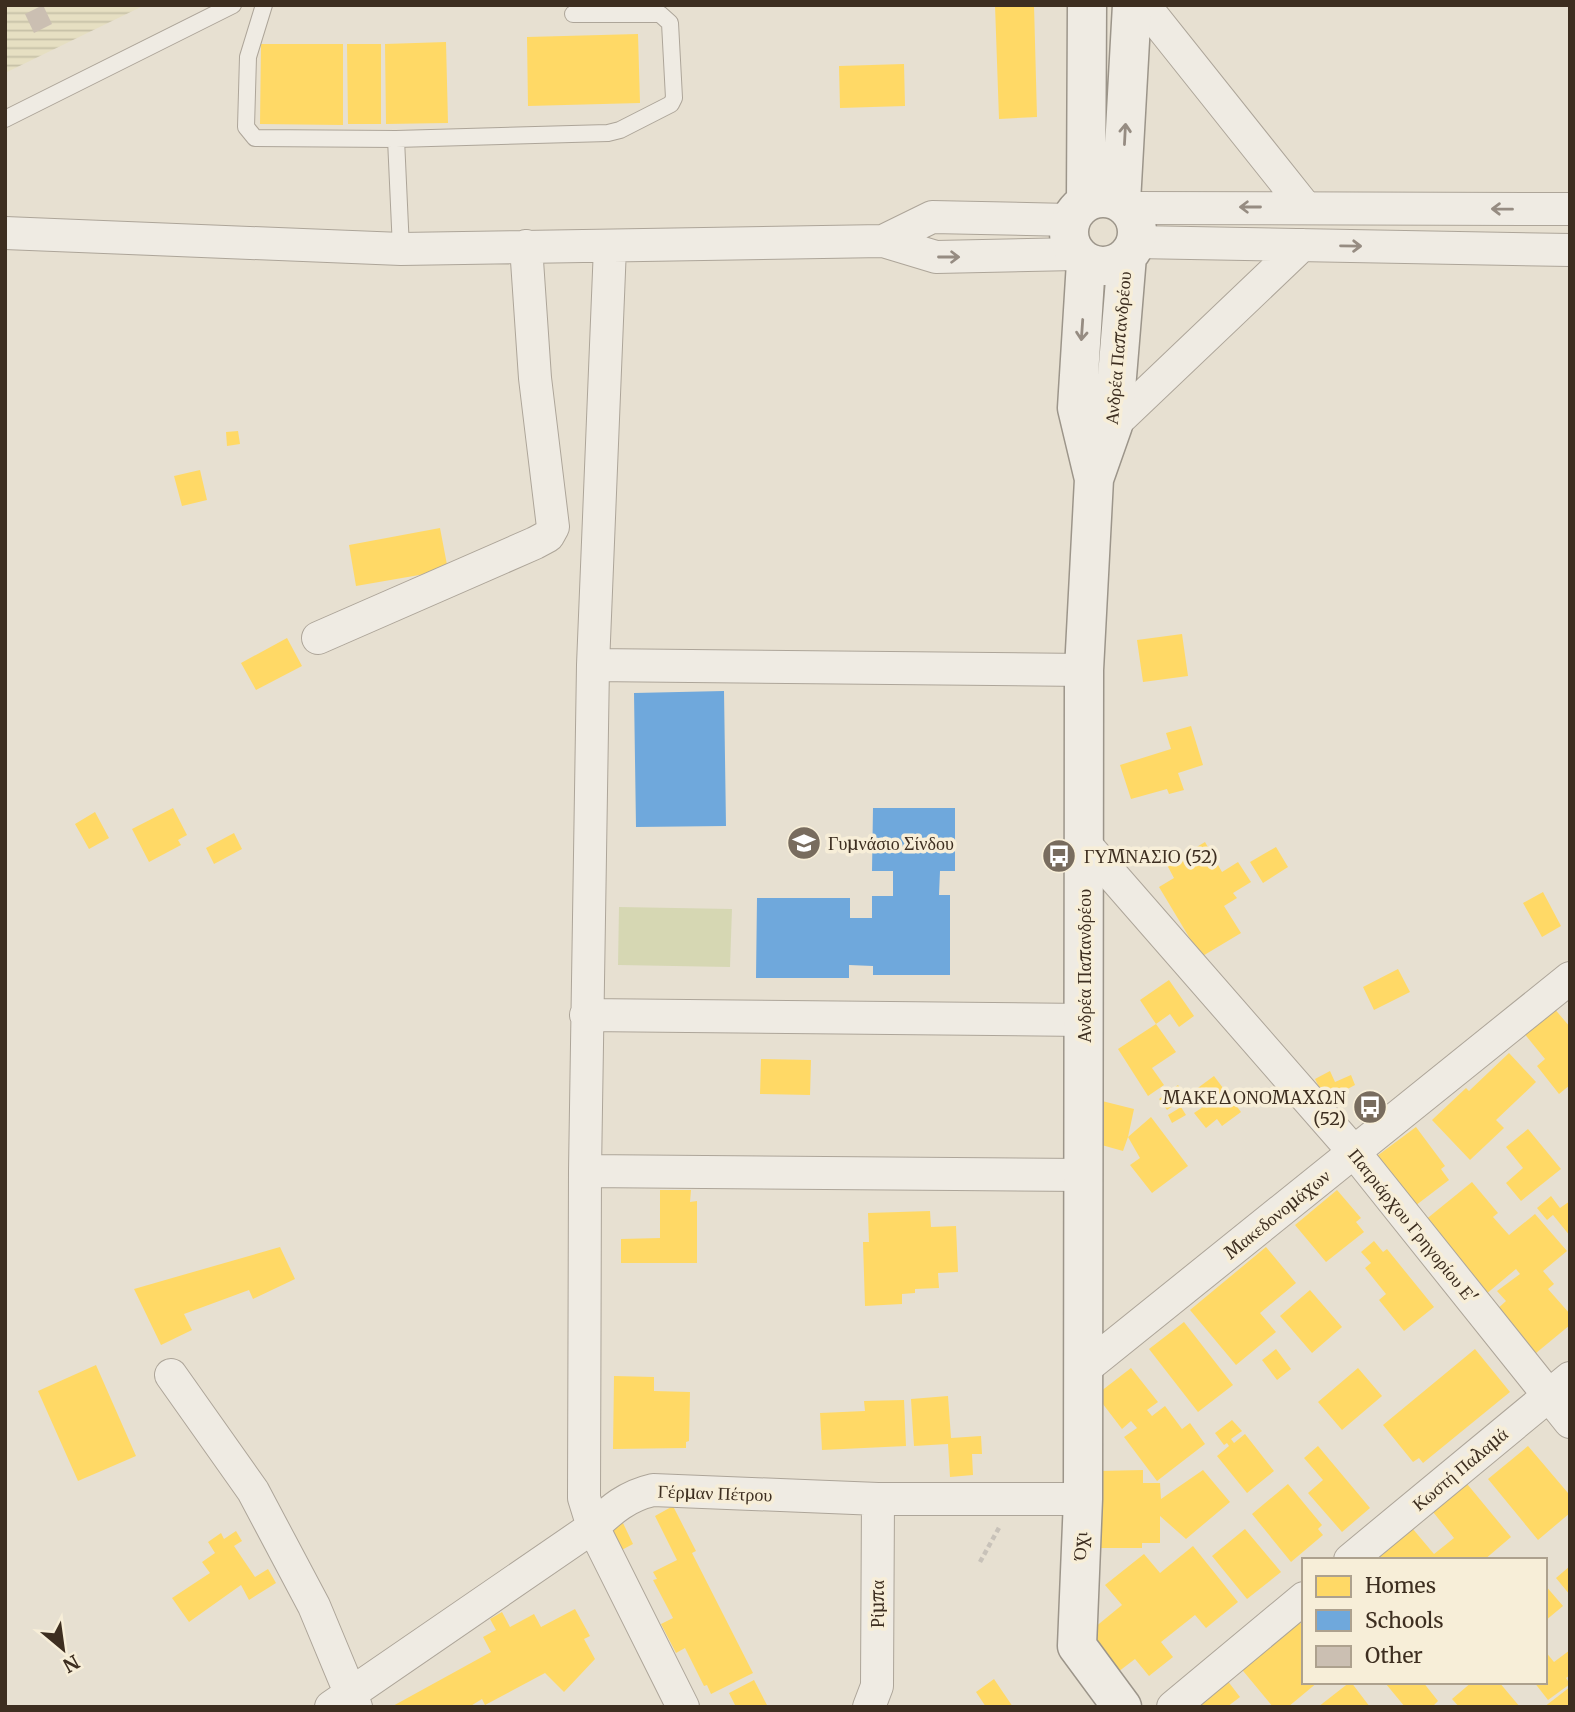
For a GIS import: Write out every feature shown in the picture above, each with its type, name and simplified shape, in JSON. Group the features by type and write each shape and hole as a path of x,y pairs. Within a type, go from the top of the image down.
{"street":[{"name":"Ανδρέα Παπανδρέου","path":"1083,1370 1084,670 1094,479 1113,425 1104,231 1087,5"},
{"name":"Ανδρέα Παπανδρέου","path":"1094,479 1077,408 1104,231 1132,5"},
{"path":"1144,5 1305,207"},
{"path":"5,233 401,249 610,247 883,241 932,217 1104,231 1302,245 1559,250 1559,209 1305,207 1104,231"},
{"path":"1113,425 1302,245"},
{"path":"317,638 535,543 548,536 554,527 534,378 526,246"},
{"path":"610,247 593,665 586,1015 584,1498 593,1528 683,1707"},
{"path":"593,665 1084,670"},
{"name":"Πατριάρχου Γρηγορίου Ε'","path":"1085,844 1559,1387 1570,1422"},
{"name":"Μακεδονομάχων","path":"1083,1370 1570,978"},
{"path":"586,1015 1084,1020"},
{"path":"585,1171 1084,1174"},
{"name":"Όχι","path":"1083,1370 1083,1499 1077,1646 1122,1707"},
{"path":"171,1375 253,1491 314,1606 346,1702"},
{"name":"Κωστή Παλαμά","path":"1352,1558 1559,1387"},
{"name":"Γέρμαν Πέτρου","path":"346,1702 593,1528 614,1507 634,1494 653,1490 878,1499 1083,1499"},
{"name":"Ρίμπα","path":"869,1707 877,1686 878,1499"},
{"path":"1173,1707 1302,1600"}],"lane":[{"path":"5,119 233,5"},
{"path":"264,5 248,57 246,127 248,134 255,138 396,139 608,133 620,130 671,104 674,97 670,23 667,18 660,14 573,13"},
{"path":"396,139 401,249"}],"shaded area":[{"path":"5,5 145,5 5,73"}],"green space":[{"path":"619,907 732,909 730,967 618,965"}],"building: Homes":[{"path":"995,5 1034,5 1037,117 999,119"},
{"path":"638,34 640,103 528,106 527,37"},
{"path":"446,42 448,123 386,124 385,44"},
{"path":"261,44 343,44 343,125 260,124"},
{"path":"347,44 381,44 381,124 348,124"},
{"path":"904,64 905,106 840,108 839,66"},
{"path":"238,431 240,444 227,446 226,432"},
{"path":"200,470 207,500 182,506 174,476"},
{"path":"440,528 448,570 356,586 349,545"},
{"path":"1182,634 1188,676 1143,682 1137,640"},
{"path":"287,638 302,666 256,690 241,663"},
{"path":"1191,726 1203,765 1178,773 1184,790 1169,794 1167,789 1131,799 1120,765 1171,749 1166,733"},
{"path":"173,808 187,835 178,840 181,845 149,862 132,829"},
{"path":"95,812 109,838 89,849 75,824"},
{"path":"234,833 242,849 214,864 206,848"},
{"path":"1205,842 1222,872 1238,862 1251,882 1233,893 1237,898 1224,906 1241,933 1201,957 1159,887 1174,878 1167,865"},
{"path":"1276,847 1288,867 1263,883 1250,862"},
{"path":"1543,892 1561,926 1542,937 1523,903"},
{"path":"1398,969 1410,992 1374,1010 1363,987"},
{"path":"1169,980 1194,1016 1179,1027 1170,1014 1156,1024 1140,1000"},
{"path":"1553,1007 1570,1027 1570,1085 1559,1094 1537,1066 1545,1059 1523,1032"},
{"path":"1156,1024 1176,1052 1152,1068 1164,1085 1148,1096 1118,1049"},
{"path":"1509,1053 1536,1082 1496,1120 1504,1128 1470,1160 1432,1120 1466,1088 1469,1091"},
{"path":"761,1059 811,1060 810,1095 760,1094"},
{"path":"1330,1071 1335,1082 1351,1075 1355,1085 1340,1093 1344,1100 1329,1107 1315,1079"},
{"path":"1214,1076 1241,1112 1222,1126 1217,1119 1206,1128 1194,1113 1206,1105 1195,1090"},
{"path":"1178,1085 1186,1097 1167,1110 1159,1099"},
{"path":"1102,1101 1134,1109 1123,1151 1091,1142"},
{"path":"1181,1107 1186,1115 1172,1123 1168,1115"},
{"path":"1151,1117 1188,1166 1152,1193 1130,1165 1140,1158 1128,1137"},
{"path":"1416,1127 1445,1166 1441,1169 1449,1180 1411,1209 1373,1159"},
{"path":"1528,1129 1561,1169 1521,1201 1506,1183 1523,1168 1506,1147"},
{"path":"1472,1182 1498,1213 1493,1217 1509,1235 1535,1214 1567,1251 1543,1271 1554,1284 1548,1289 1570,1314 1570,1325 1530,1358 1493,1313 1506,1301 1497,1291 1520,1274 1516,1269 1485,1295 1424,1221"},
{"path":"660,1190 691,1190 690,1202 697,1201 697,1263 621,1263 621,1239 660,1238"},
{"path":"1337,1190 1361,1218 1356,1222 1364,1232 1326,1262 1295,1225"},
{"path":"1551,1196 1560,1208 1570,1201 1570,1236 1553,1215 1547,1220 1537,1208"},
{"path":"930,1211 931,1227 956,1226 958,1272 938,1273 939,1288 915,1289 915,1293 902,1294 902,1304 865,1306 863,1242 869,1242 868,1213"},
{"path":"1374,1241 1383,1252 1387,1249 1434,1307 1404,1331 1379,1300 1386,1294 1365,1268 1371,1263 1361,1252"},
{"path":"280,1247 295,1279 253,1299 249,1290 184,1314 192,1330 161,1345 134,1289"},
{"path":"1266,1247 1296,1283 1260,1313 1276,1332 1236,1365 1190,1310"},
{"path":"1310,1290 1342,1327 1312,1353 1280,1316"},
{"path":"1184,1322 1233,1385 1198,1412 1149,1349"},
{"path":"1276,1349 1291,1369 1277,1380 1262,1360"},
{"path":"1475,1349 1510,1392 1423,1463 1419,1458 1413,1462 1383,1425"},
{"path":"96,1365 136,1456 78,1481 38,1391"},
{"path":"1131,1368 1158,1402 1147,1410 1152,1416 1165,1406 1182,1429 1190,1423 1205,1444 1157,1481 1124,1437 1137,1428 1131,1421 1122,1429 1096,1395"},
{"path":"1358,1368 1382,1396 1342,1430 1318,1402"},
{"path":"614,1376 654,1377 654,1391 690,1392 689,1441 686,1442 686,1448 613,1449"},
{"path":"948,1396 951,1438 981,1436 982,1454 972,1454 973,1475 950,1477 948,1444 914,1446 911,1399"},
{"path":"904,1400 906,1446 822,1450 820,1413 865,1411 864,1401"},
{"path":"1232,1420 1242,1431 1231,1439 1234,1443 1245,1434 1274,1471 1247,1493 1217,1456 1229,1446 1227,1443 1224,1445 1215,1433"},
{"path":"1318,1446 1370,1508 1342,1532 1308,1493 1323,1480 1304,1458"},
{"path":"1528,1446 1568,1493 1570,1491 1570,1513 1538,1540 1488,1479"},
{"path":"1143,1470 1143,1483 1160,1483 1161,1499 1203,1470 1230,1502 1186,1539 1160,1516 1160,1543 1142,1543 1142,1548 1099,1548 1098,1471"},
{"path":"1463,1479 1511,1537 1486,1558 1363,1558 1407,1522 1434,1554 1454,1538 1429,1507"},
{"path":"1288,1484 1322,1525 1318,1529 1323,1535 1291,1562 1252,1514"},
{"path":"673,1506 696,1551 692,1553 753,1673 711,1694 707,1685 704,1686 685,1648 676,1653 661,1624 673,1618 653,1580 657,1579 653,1572 677,1560 655,1516"},
{"path":"623,1523 633,1544 614,1554 604,1533"},
{"path":"1245,1529 1281,1572 1247,1599 1212,1556"},
{"path":"236,1531 242,1541 234,1546 255,1577 268,1569 276,1583 249,1600 241,1585 189,1622 172,1598 210,1573 202,1562 215,1553 208,1542 221,1533 224,1539"},
{"path":"1193,1546 1238,1602 1206,1628 1195,1615 1161,1642 1173,1657 1149,1676 1135,1659 1114,1675 1083,1637 1122,1605 1105,1585 1144,1554 1160,1573"},
{"path":"1570,1566 1570,1595 1556,1578"},
{"path":"1547,1587 1563,1606 1547,1619"},
{"path":"575,1609 590,1636 584,1639 595,1659 564,1692 545,1673 485,1705 482,1699 469,1707 391,1707 491,1652 483,1637 496,1630 490,1619 502,1612 510,1627 534,1614 541,1627"},
{"path":"1296,1618 1302,1625 1302,1684 1316,1684 1288,1707 1273,1707 1239,1666"},
{"path":"1570,1650 1570,1675 1566,1678 1570,1684 1548,1700 1536,1684 1547,1684 1547,1653 1554,1662"},
{"path":"1220,1671 1240,1697 1227,1707 1184,1707"},
{"path":"994,1679 1013,1707 986,1707 976,1692"},
{"path":"754,1680 768,1707 736,1707 729,1693"},
{"path":"1347,1684 1353,1684 1370,1707 1318,1707"},
{"path":"1386,1684 1425,1684 1438,1701 1432,1707 1405,1707"},
{"path":"1470,1684 1501,1684 1520,1707 1459,1707 1452,1699"},
{"path":"1570,1687 1570,1707 1544,1707"}],"building: Schools":[{"path":"724,691 726,826 636,827 634,693"},
{"path":"873,808 955,808 955,871 940,871 939,895 950,895 950,975 873,975 873,966 849,965 849,978 756,978 757,898 850,898 850,918 872,918 872,896 893,896 893,871 872,871"}],"building: Other":[{"path":"43,5 52,24 34,33 25,14"}],"place":[{"name":"Γυμνάσιο Σίνδου","path":"804,843"},
{"name":"ΓΥΜΝΑΣΙΟ (52)","path":"1059,856"},
{"name":"ΜΑΚΕΔΟΝΟΜΑΧΩΝ (52)","path":"1370,1107"}]}
